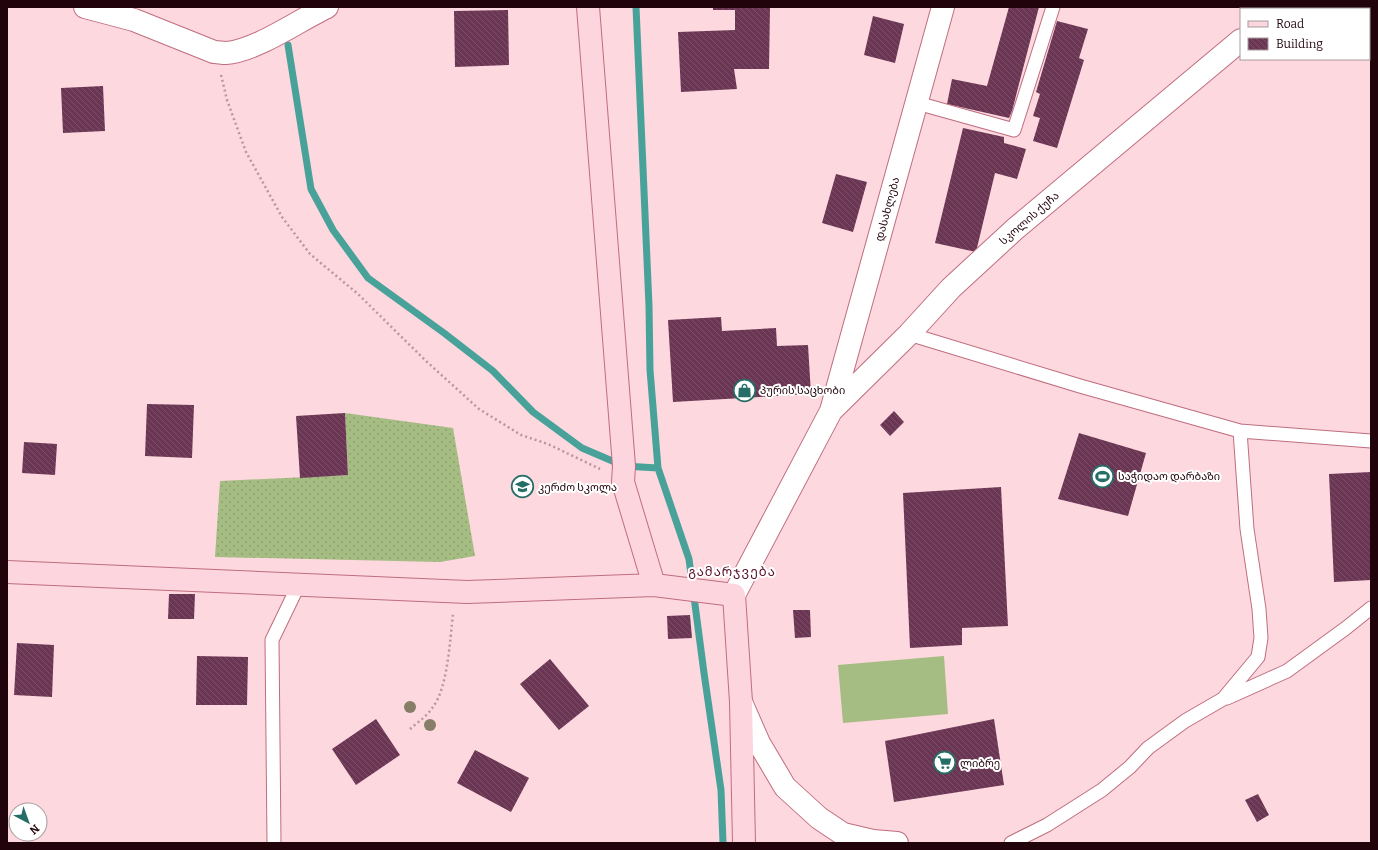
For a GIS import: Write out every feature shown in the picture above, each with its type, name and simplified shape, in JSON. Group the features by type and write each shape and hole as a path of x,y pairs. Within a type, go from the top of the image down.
{"street":[{"path":"86,7 134,20 214,52 225,53 255,45 327,7"},
{"path":"588,7 624,466 623,482 654,585"},
{"name":"დასახლება","path":"831,411 943,7"},
{"name":"სკოლის ქუჩა","path":"831,411 909,334 951,288 1015,229 1240,41"},
{"path":"744,843 741,702 734,595 831,411"},
{"path":"7,572 467,592 654,585 734,595"},
{"path":"741,702 759,743 785,787 819,818 843,834 870,842 897,843"}],"lane":[{"path":"917,103 1014,130 1053,7"},
{"path":"909,334 1080,386 1240,430 1371,441"},
{"path":"1223,699 1258,657 1261,638 1259,609 1247,529 1240,430"},
{"path":"274,843 272,640 299,584"},
{"path":"1011,843 1047,825 1102,790 1130,767 1148,748 1185,721 1223,699 1287,671 1371,608"}],"path":[{"path":"214,52 227,100 246,152 282,216 310,254 358,294 426,361 479,409 521,435 548,444 619,478 623,482"},
{"path":"410,729 433,707 440,692 448,662 455,591"}],"green space":[{"path":"345,413 453,428 475,556 440,562 215,557 220,481 348,475"},
{"path":"944,656 948,714 843,723 838,665"}],"building":[{"path":"713,7 770,7 769,69 734,69 737,89 681,92 678,32 735,30 735,10 713,10"},
{"path":"1009,7 1039,7 1009,118 947,104 952,79 987,86"},
{"path":"508,10 509,65 455,67 454,11"},
{"path":"873,16 904,24 895,63 864,55"},
{"path":"1057,21 1088,29 1079,58 1084,60 1057,148 1033,141 1040,118 1033,116 1040,94 1036,92"},
{"path":"103,86 105,131 63,133 61,88"},
{"path":"963,128 1004,137 1004,143 1026,149 1017,179 995,173 976,252 935,243"},
{"path":"836,174 867,182 853,232 822,223"},
{"path":"721,317 722,331 776,328 777,346 808,345 811,394 673,402 668,320"},
{"path":"147,404 194,405 192,458 145,456"},
{"path":"894,411 904,422 890,436 880,425"},
{"path":"345,413 348,475 300,478 296,416"},
{"name":"საჭიდაო დარბაზი","path":"1079,433 1146,453 1128,516 1058,499"},
{"path":"24,442 57,444 55,475 22,473"},
{"path":"1371,472 1371,580 1334,582 1329,474"},
{"path":"1001,487 1008,626 962,628 962,645 910,648 903,493"},
{"path":"169,594 195,594 194,619 168,619"},
{"path":"793,610 810,610 811,637 795,638"},
{"path":"690,615 692,638 668,639 667,616"},
{"path":"17,643 54,645 52,697 14,695"},
{"path":"197,656 248,657 247,705 196,705"},
{"path":"550,659 589,706 559,730 520,684"},
{"path":"376,719 400,755 356,785 332,749"},
{"name":"ლიბრე","path":"994,719 1004,785 894,802 885,741"},
{"path":"475,750 529,778 511,812 457,783"},
{"path":"1258,794 1269,815 1257,822 1245,800"}],"waterway":[{"path":"636,7 649,306 650,370 658,468 689,559 721,790 723,843"},
{"path":"288,45 311,189 333,230 368,278 444,333 493,371 533,412 582,448 624,466 658,468"}],"place":[{"name":"პურის საცხობი","path":"744,390"},
{"name":"საჭიდაო დარბაზი","path":"1103,476"},
{"name":"კერძო სკოლა","path":"522,487"},
{"name":"ლიბრე","path":"944,763"}],"district":[{"name":"გამარჯვება","path":"732,571"}]}
